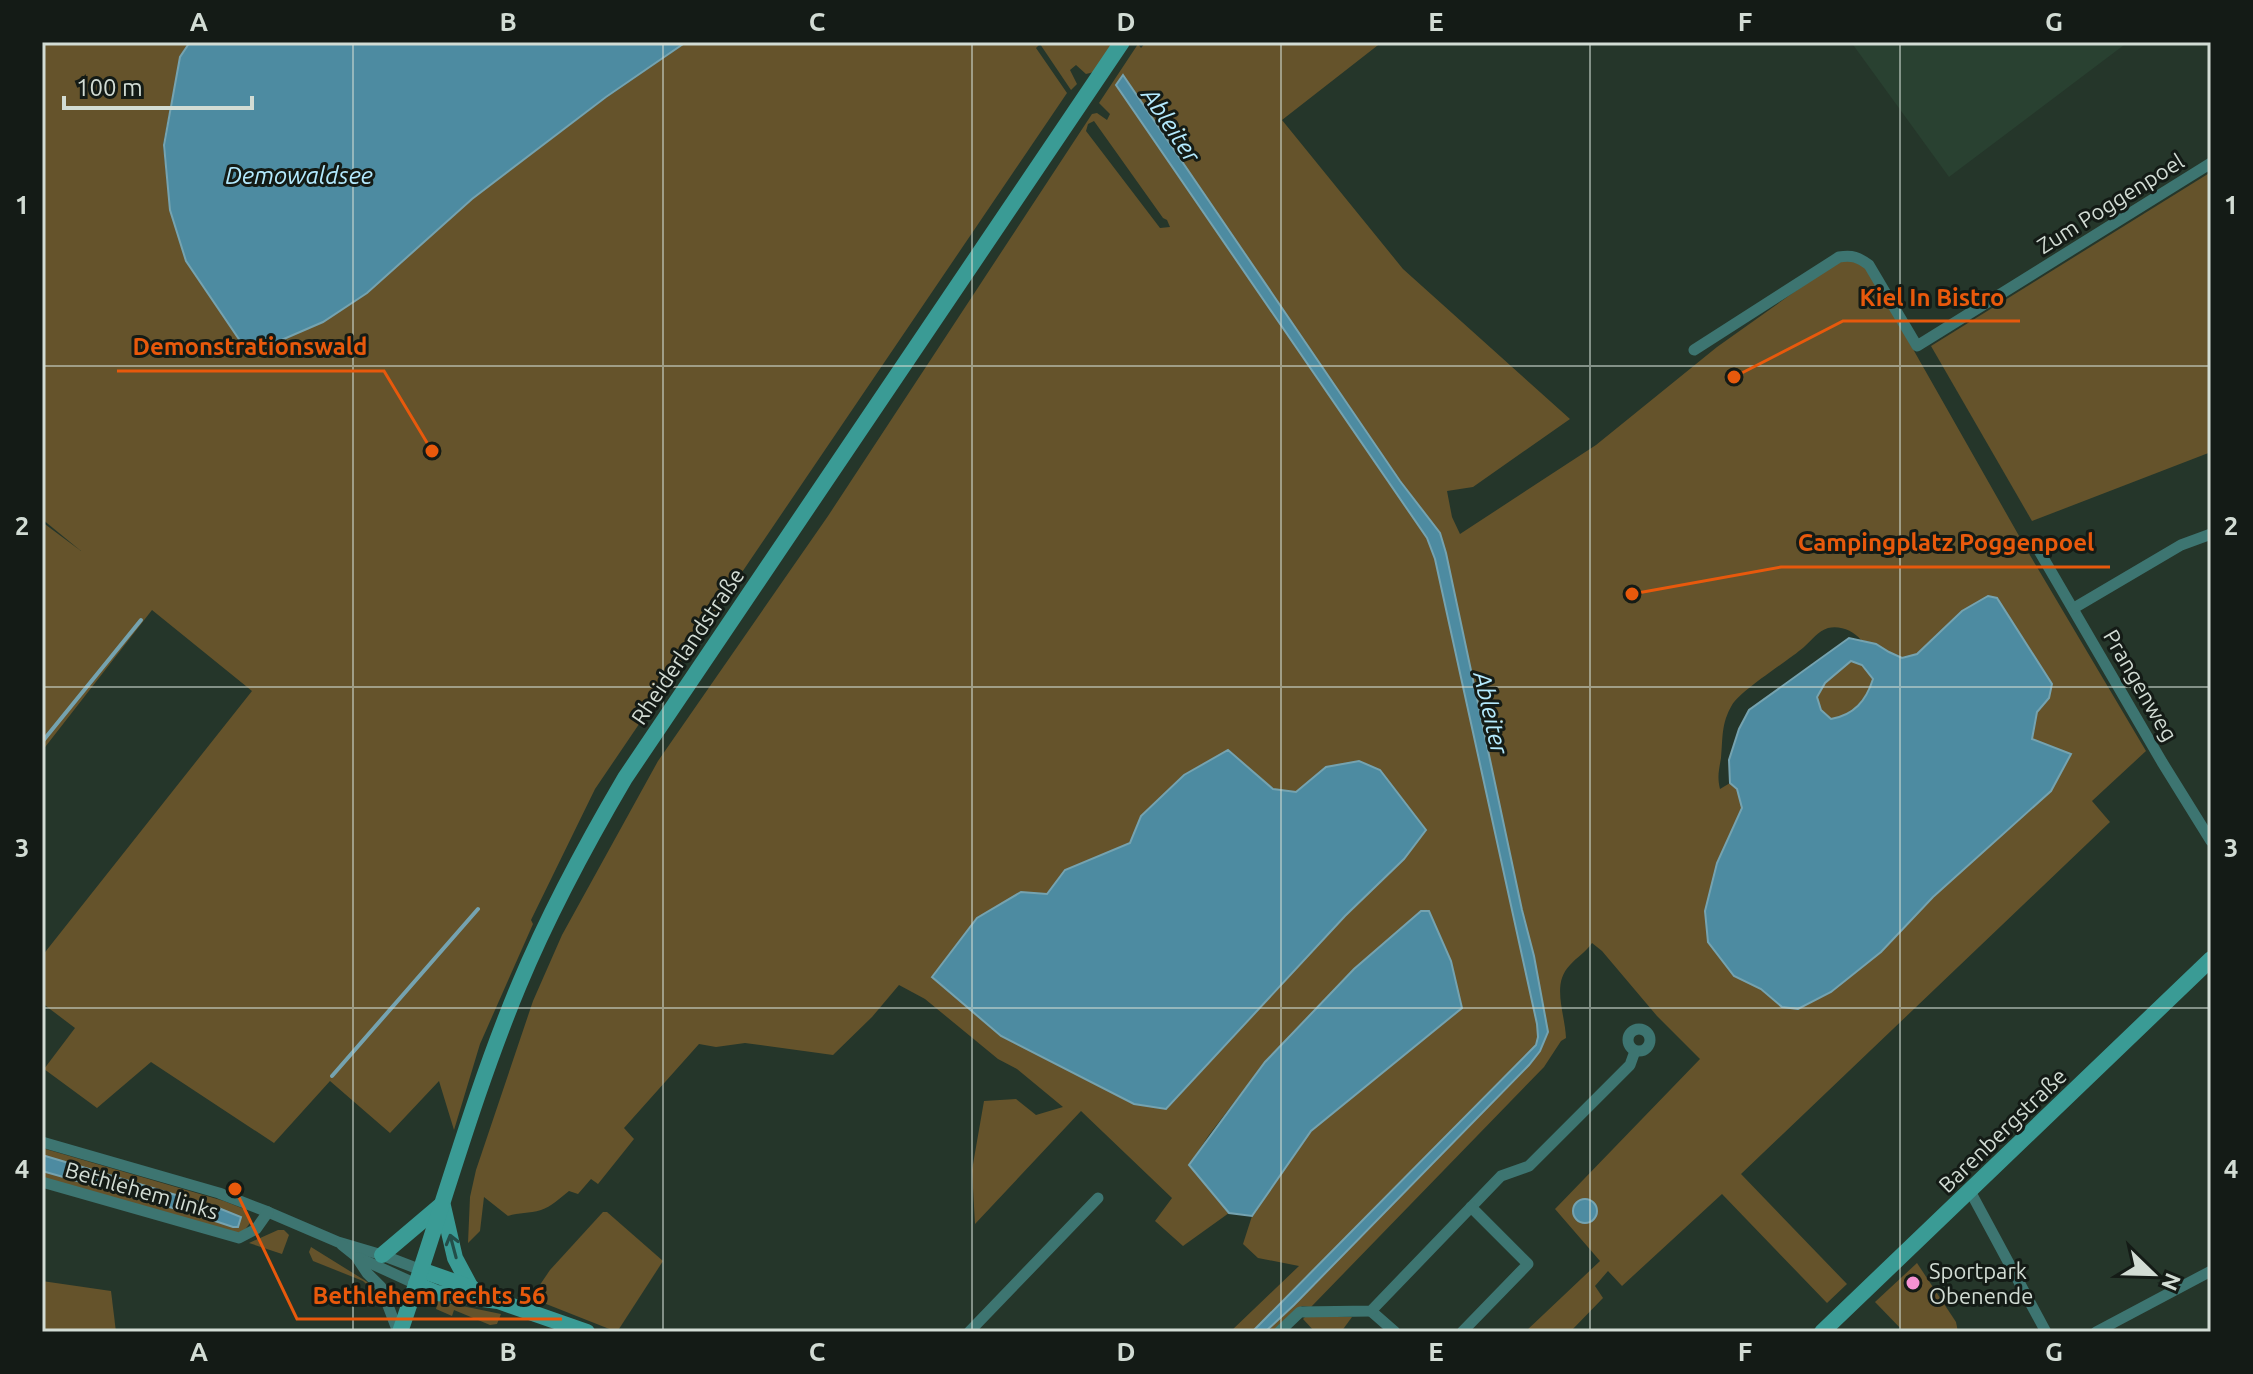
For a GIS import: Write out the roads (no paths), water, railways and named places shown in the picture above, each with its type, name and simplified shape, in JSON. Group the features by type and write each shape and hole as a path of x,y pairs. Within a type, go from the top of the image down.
{"main road":[{"name":"Rheiderlandstraße","path":"399,1332 493,1051 519,984 567,881 625,778 1122,42"},
{"name":"Barenbergstraße","path":"1822,1332 2211,959"},
{"path":"382,1255 443,1204 455,1258 470,1286"},
{"path":"419,1277 470,1286 556,1326 587,1332"},
{"path":"419,1277 437,1293 498,1301"}],"street":[{"name":"Zum Poggenpoel","path":"1694,350 1839,257 1849,255 1858,256 1869,265 1917,346 2211,163"},
{"path":"2074,608 2181,545 2211,534"},
{"name":"Prangenweg","path":"2038,549 2211,841"},
{"path":"1371,1311 1501,1176 1529,1166 1630,1065 1635,1051"},
{"path":"42,1142 219,1193 338,1242 382,1255 419,1277"},
{"name":"Bethlehem links","path":"42,1182 239,1238 256,1229 268,1212"},
{"path":"1970,1191 2046,1332"},
{"path":"969,1332 1098,1198"},
{"path":"1462,1332 1528,1264 1471,1207"},
{"path":"338,1242 357,1257 381,1287 399,1332"},
{"path":"357,1257 419,1277"},
{"path":"2096,1332 2211,1271"},
{"path":"1279,1332 1300,1312 1371,1311 1395,1332"}],"water":[{"name":"Demowaldsee","path":"190,42 686,42 606,97 472,199 367,293 323,322 249,354 186,261 170,210 164,145 180,57"},
{"path":"1123,75 1400,481 1440,533 1548,1032 1540,1051 1529,1065 1265,1332 1252,1332 1536,1045 1537,1024 1435,559 1427,538 1116,85"},
{"path":"1988,596 1997,598 2052,684 2049,698 2037,712 2032,739 2071,754 2051,791 1933,897 1881,952 1831,992 1798,1009 1782,1007 1761,989 1734,976 1708,942 1705,911 1717,863 1742,808 1737,789 1730,783 1729,760 1739,729 1749,710 1849,638 1876,644 1902,658 1917,654 1962,611","holes":["1851,661 1862,665 1873,679 1867,694 1853,710 1831,719 1821,710 1817,697 1825,683"]},
{"path":"1228,750 1273,789 1296,792 1326,767 1359,761 1380,770 1426,830 1404,859 1345,916 1166,1109 1134,1104 1001,1036 932,977 977,918 1021,892 1047,894 1065,870 1130,843 1141,816 1184,775"},
{"path":"1421,911 1429,911 1451,961 1462,1008 1311,1131 1252,1216 1229,1213 1189,1165 1265,1062 1354,969"},
{"path":"42,1155 216,1207 241,1217 238,1227 42,1171"},
{"path":"1585,1199 1594,1202 1597,1211 1594,1220 1585,1223 1576,1220 1573,1211 1576,1202"}],"waterway":[{"path":"42,742 141,620"},
{"path":"332,1076 478,909"}],"place":[{"name":"Kiel In Bistro","path":"1734,377"},
{"name":"Demonstrationswald","path":"432,451"},
{"name":"Campingplatz Poggenpoel","path":"1632,594"},
{"name":"Bethlehem rechts 56","path":"235,1189"},
{"name":"Sportpark Obenende","path":"1913,1283"}],"water label":[{"name":"Ableiter","path":"1171,125"},
{"name":"Ableiter","path":"1491,713"}]}
